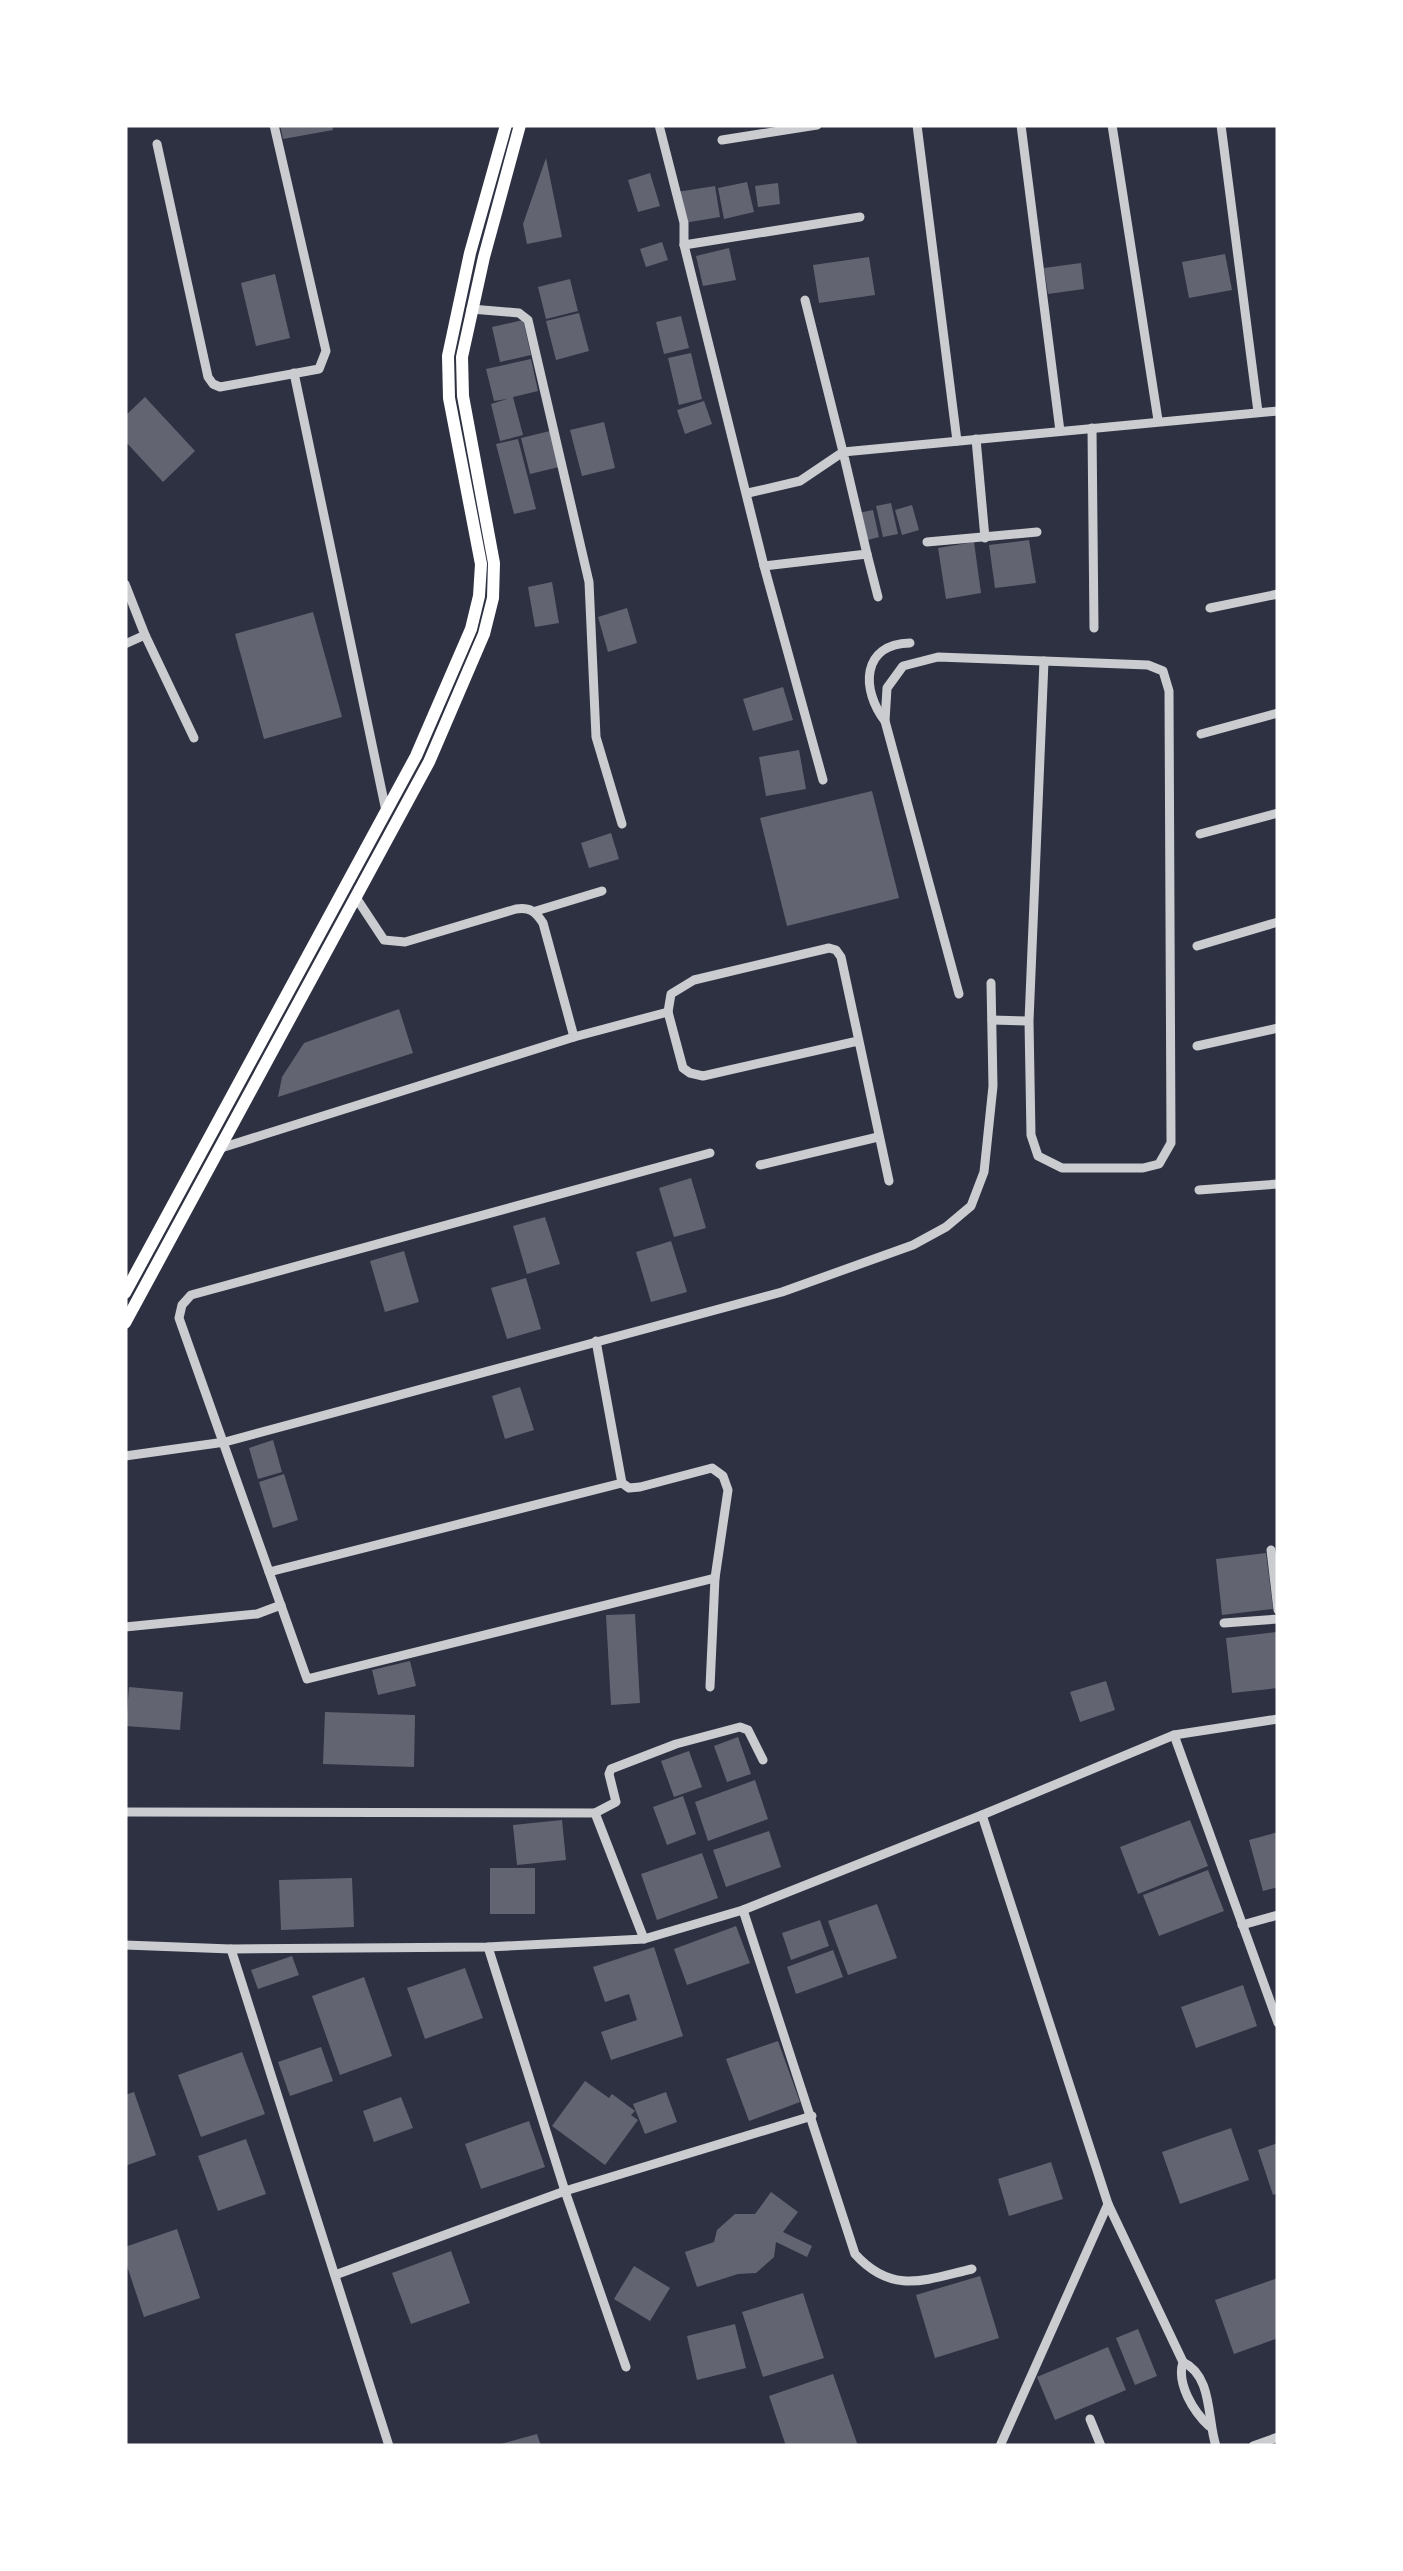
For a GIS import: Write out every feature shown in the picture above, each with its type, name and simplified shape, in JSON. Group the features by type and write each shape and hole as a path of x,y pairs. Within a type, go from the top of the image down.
{"main road":[{"path":"125,1293 416,756 464,646 479,596 479,548 449,398 448,356 470,254 506,125"},
{"path":"125,1323 428,762 489,616 494,581 492,546 467,419 463,341 520,125"}],"street":[{"path":"157,144 208,377 220,387 319,368 326,351 274,125"},
{"path":"660,125 684,223 684,245 764,566 823,780"},
{"path":"722,140 818,125"},
{"path":"917,125 957,440"},
{"path":"1021,125 1060,431"},
{"path":"1112,125 1158,420"},
{"path":"1220,125 1258,412"},
{"path":"684,245 860,217"},
{"path":"805,300 878,597"},
{"path":"471,309 519,313 528,320 589,582 596,737 622,824"},
{"path":"294,373 386,811"},
{"path":"748,494 800,481 843,452 1278,411"},
{"path":"1092,428 1094,628"},
{"path":"976,439 984,538"},
{"path":"926,542 1037,532"},
{"path":"764,566 867,554"},
{"path":"125,584 194,738"},
{"path":"1210,608 1278,594"},
{"path":"125,644 145,635"},
{"path":"885,721 874,707 869,676 873,659 883,649 910,643"},
{"path":"959,994 885,721 887,688 903,666 938,656 1148,664 1163,670 1170,692 1171,1143 1160,1164 1142,1168 1062,1168 1038,1156 1031,1135 1029,1021 1044,661"},
{"path":"1201,734 1278,712"},
{"path":"1200,834 1278,814"},
{"path":"355,896 384,940 405,942 516,909 536,912 602,891"},
{"path":"536,912 574,1037"},
{"path":"1197,946 1278,922"},
{"path":"858,1041 702,1076 683,1068 668,1012 671,994 694,980 836,950 841,957 889,1181"},
{"path":"125,1456 225,1442 792,1289 913,1245 946,1227 972,1206 984,1172 993,1086 991,983"},
{"path":"218,1148 574,1037 668,1012"},
{"path":"992,1020 1029,1021"},
{"path":"1196,1046 1278,1028"},
{"path":"760,1166 878,1136"},
{"path":"710,1153 191,1296 182,1306 179,1318 307,1679 715,1578"},
{"path":"1199,1190 1278,1184"},
{"path":"596,1341 622,1482 630,1488 640,1488 712,1468 723,1476 728,1490 715,1578 710,1687"},
{"path":"269,1572 622,1482"},
{"path":"1271,1550 1278,1610"},
{"path":"125,1628 257,1614 281,1605"},
{"path":"1224,1622 1278,1618"},
{"path":"125,1945 231,1949 488,1948 644,1939 743,1910 1174,1735 1278,1719"},
{"path":"125,1812 595,1813 616,1802 611,1769 676,1744 740,1727 748,1730 763,1760"},
{"path":"1174,1735 1278,2023"},
{"path":"595,1813 644,1939"},
{"path":"982,1815 1108,2204 1183,2362 1194,2367 1199,2375 1216,2446"},
{"path":"743,1910 855,2254 884,2279 914,2282 972,2269"},
{"path":"1242,1924 1278,1914"},
{"path":"488,1948 626,2367"},
{"path":"231,1949 389,2446"},
{"path":"335,2275 566,2190 812,2116"},
{"path":"1000,2446 1108,2204"},
{"path":"1183,2362 1180,2371 1195,2414 1209,2426"},
{"path":"1090,2419 1101,2446"},
{"path":"1253,2446 1278,2437"}],"building":[{"path":"280,125 332,125 333,130 283,139"},
{"path":"546,158 562,237 527,244 523,224"},
{"path":"650,173 660,206 638,212 628,180"},
{"path":"747,182 754,212 724,219 718,188"},
{"path":"778,183 780,204 758,207 755,186"},
{"path":"715,186 720,217 684,223 677,192"},
{"path":"662,242 668,260 646,267 640,249"},
{"path":"729,248 736,280 703,286 696,256"},
{"path":"1225,254 1232,290 1189,298 1182,262"},
{"path":"869,257 875,295 819,303 813,265"},
{"path":"1081,263 1084,289 1048,294 1044,268"},
{"path":"275,274 290,338 256,346 241,283"},
{"path":"570,279 578,311 546,319 538,287"},
{"path":"579,313 589,351 556,360 546,321"},
{"path":"681,316 689,348 664,354 656,322"},
{"path":"523,320 531,355 500,362 492,327"},
{"path":"691,353 702,399 679,405 668,358"},
{"path":"531,359 538,391 513,397 523,435 500,441 491,404 507,399 494,401 486,369"},
{"path":"145,397 195,451 163,482 125,441 125,416"},
{"path":"704,401 712,424 685,434 677,410"},
{"path":"604,422 615,468 582,476 570,430"},
{"path":"550,431 559,467 530,474 521,438"},
{"path":"518,439 536,509 514,514 496,444"},
{"path":"891,503 898,534 883,537 876,506"},
{"path":"912,505 919,530 902,535 895,510"},
{"path":"873,510 879,537 864,541 858,513"},
{"path":"1029,540 1036,583 995,588 989,545"},
{"path":"974,542 981,593 946,599 938,548"},
{"path":"552,582 559,623 535,627 528,587"},
{"path":"627,608 637,643 608,652 598,617"},
{"path":"313,612 342,717 264,739 235,634"},
{"path":"783,687 793,720 753,731 743,699"},
{"path":"799,750 806,789 766,796 759,757"},
{"path":"872,791 899,898 787,926 760,818"},
{"path":"611,833 619,859 589,868 581,843"},
{"path":"399,1009 413,1053 278,1097 282,1077 304,1043"},
{"path":"691,1178 706,1228 674,1237 659,1188"},
{"path":"545,1217 560,1264 527,1274 513,1226"},
{"path":"671,1241 687,1292 651,1302 636,1252"},
{"path":"404,1251 419,1302 385,1312 370,1261"},
{"path":"526,1278 541,1329 507,1339 491,1288"},
{"path":"520,1387 534,1430 505,1439 492,1396"},
{"path":"273,1440 282,1472 258,1479 249,1448"},
{"path":"284,1474 298,1520 273,1528 259,1482"},
{"path":"1266,1553 1273,1609 1222,1615 1216,1559"},
{"path":"635,1614 640,1703 611,1705 606,1615"},
{"path":"1276,1632 1278,1688 1232,1693 1226,1638"},
{"path":"410,1661 416,1686 378,1695 372,1670"},
{"path":"1106,1681 1115,1710 1080,1722 1070,1692"},
{"path":"129,1687 183,1692 180,1730 126,1726"},
{"path":"325,1712 415,1715 414,1767 323,1764"},
{"path":"738,1737 751,1774 727,1782 714,1746"},
{"path":"689,1751 702,1787 674,1797 661,1761"},
{"path":"755,1780 768,1819 708,1841 695,1802"},
{"path":"683,1796 696,1834 667,1845 653,1807"},
{"path":"562,1820 566,1860 517,1865 513,1825"},
{"path":"1190,1820 1208,1866 1138,1894 1120,1847"},
{"path":"769,1831 781,1867 726,1887 713,1850"},
{"path":"1278,1832 1278,1887 1263,1891 1249,1840"},
{"path":"702,1853 718,1898 657,1920 641,1874"},
{"path":"490,1868 535,1868 535,1914 490,1914"},
{"path":"1208,1870 1224,1911 1159,1936 1143,1895"},
{"path":"352,1878 354,1927 281,1930 279,1880"},
{"path":"877,1904 897,1958 848,1975 828,1921"},
{"path":"820,1920 829,1946 791,1960 782,1933"},
{"path":"736,1926 750,1963 687,1985 674,1949"},
{"path":"654,1947 683,2036 611,2060 601,2032 637,2020 629,1994 605,2002 593,1967"},
{"path":"833,1950 843,1977 796,1994 787,1967"},
{"path":"292,1956 299,1975 258,1989 251,1970"},
{"path":"465,1968 483,2018 425,2039 407,1988"},
{"path":"364,1977 392,2056 340,2075 312,1996"},
{"path":"1243,1985 1257,2026 1196,2048 1181,2007"},
{"path":"778,2041 800,2102 749,2121 726,2059"},
{"path":"321,2047 333,2081 290,2096 278,2062"},
{"path":"242,2052 265,2114 201,2137 178,2075"},
{"path":"585,2081 609,2098 612,2094 635,2111 631,2115 638,2120 605,2165 552,2126"},
{"path":"134,2092 156,2155 125,2166 125,2095"},
{"path":"666,2092 677,2122 645,2134 633,2104"},
{"path":"401,2097 413,2128 374,2142 363,2111"},
{"path":"529,2121 545,2167 481,2189 465,2144"},
{"path":"1231,2128 1249,2180 1180,2204 1162,2152"},
{"path":"246,2139 266,2194 218,2211 198,2156"},
{"path":"1278,2143 1278,2193 1273,2195 1258,2150"},
{"path":"1051,2162 1063,2199 1009,2216 998,2179"},
{"path":"771,2192 798,2212 783,2232 812,2246 807,2257 776,2242 774,2257 756,2273 738,2274 697,2287 685,2252 714,2242 717,2230 735,2214 755,2214"},
{"path":"177,2229 200,2298 144,2317 125,2260 125,2247"},
{"path":"451,2251 470,2303 411,2324 392,2273"},
{"path":"634,2266 670,2288 650,2321 614,2299"},
{"path":"980,2276 999,2338 935,2358 916,2295"},
{"path":"1278,2278 1278,2338 1234,2354 1215,2300"},
{"path":"803,2293 824,2358 763,2377 742,2312"},
{"path":"735,2324 746,2368 697,2380 687,2336"},
{"path":"1138,2329 1157,2376 1135,2385 1116,2338"},
{"path":"1108,2347 1126,2390 1055,2420 1037,2377"},
{"path":"833,2374 858,2446 786,2446 769,2396"},
{"path":"537,2434 541,2446 497,2446 497,2445"}]}
